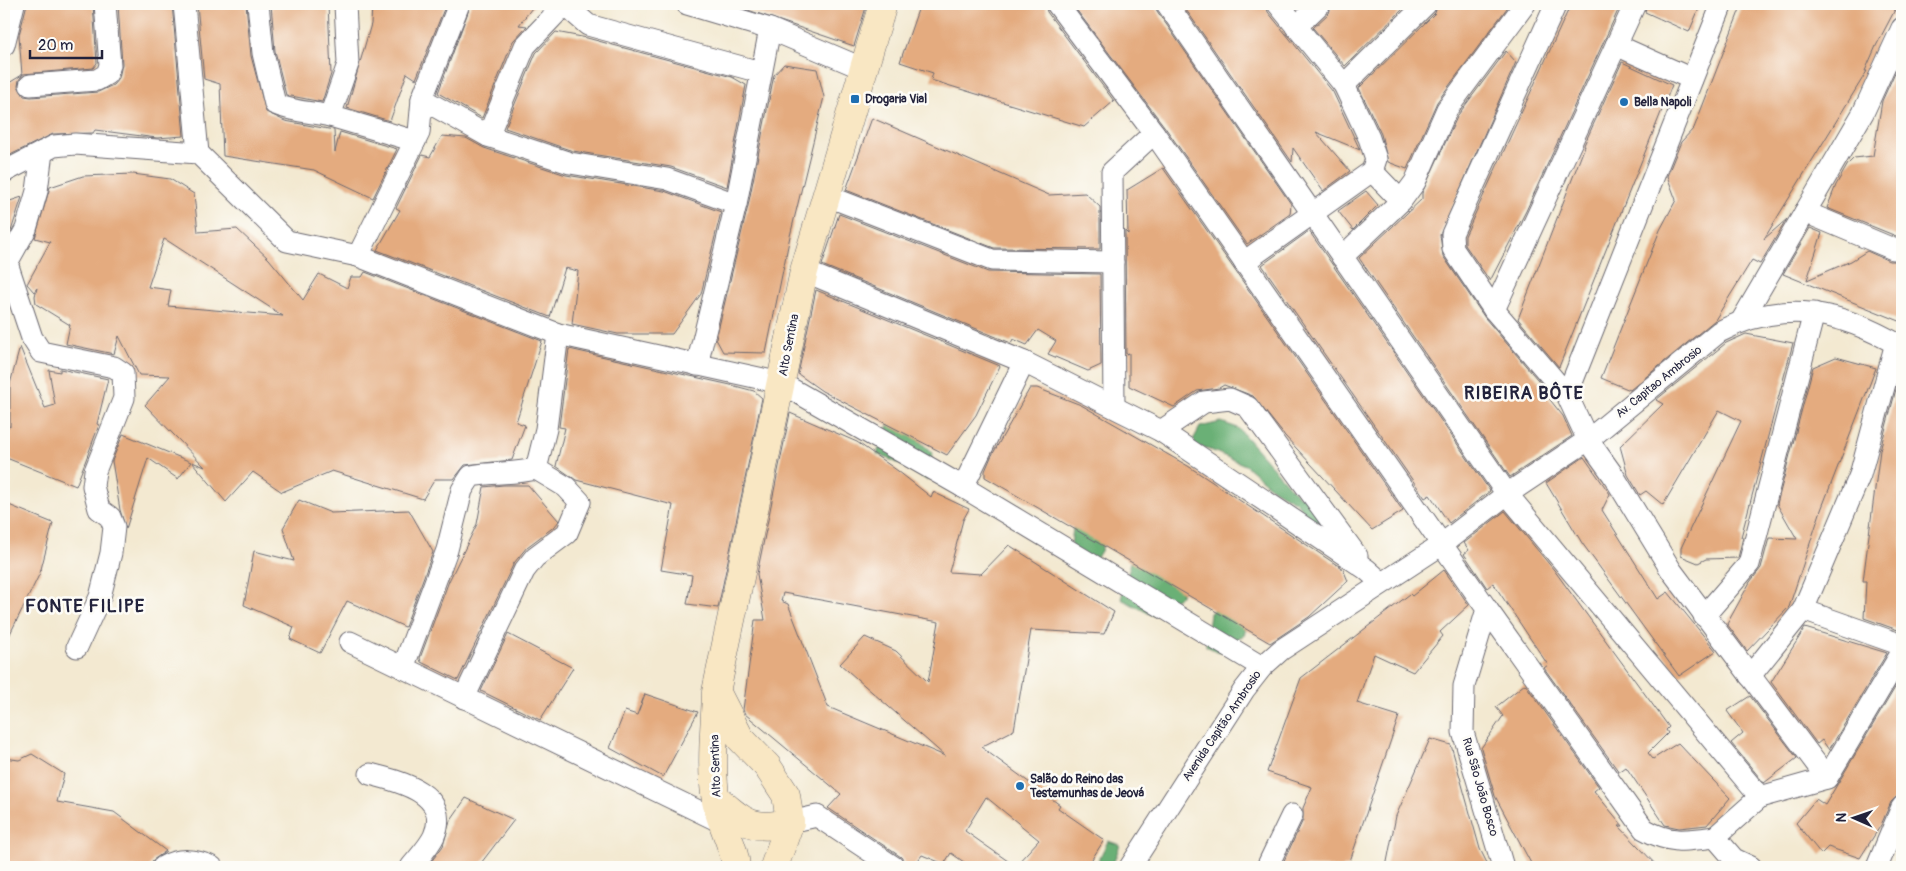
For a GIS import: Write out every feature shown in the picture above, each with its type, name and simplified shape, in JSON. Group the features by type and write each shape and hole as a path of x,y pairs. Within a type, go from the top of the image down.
{"main road":[{"name":"Alto Sentina","path":"736,867 718,810 714,768 716,692 804,271 883,4"},
{"name":"Alto Sentina","path":"716,692 740,738 767,766 786,795 790,822 774,867"},
{"path":"714,768 725,757 742,755 767,766"},
{"path":"718,810 742,821 760,826 776,826 790,822"}],"street":[{"path":"4,44 14,4"},
{"path":"30,86 98,80 107,74 110,65 105,4"},
{"path":"184,4 198,153"},
{"path":"258,4 263,54 275,104 290,111 308,111 330,116 415,141"},
{"path":"330,116 348,64 345,4"},
{"path":"358,256 419,133 422,99 459,4"},
{"path":"687,4 770,30 864,69"},
{"path":"1057,4 1154,133 1441,545 1644,829 1660,838 1678,841 1715,837 1760,797 1827,778 1902,652"},
{"path":"1167,4 1507,494 1760,797"},
{"path":"1244,262 1372,171 1376,160 1369,138 1344,85 1278,4"},
{"path":"1296,27 1320,4"},
{"path":"1344,85 1426,4"},
{"path":"1342,257 1400,201 1415,182 1447,109 1525,4"},
{"path":"1556,4 1452,234 1453,249 1494,310 1567,395 1588,440 1613,475 1671,570 1827,778"},
{"path":"1494,310 1635,4"},
{"path":"1567,395 1722,4"},
{"path":"488,136 525,46 564,5 588,25 760,72"},
{"path":"1742,320 1863,113 1902,28"},
{"path":"697,365 736,204 760,72 770,30"},
{"path":"1616,45 1692,79"},
{"path":"422,99 488,136 570,163 667,179 736,204"},
{"path":"1114,407 1112,172 1154,133"},
{"path":"4,172 54,146 75,144 198,153 288,241 358,256 558,334 781,383 963,487 1262,666"},
{"path":"42,152 37,191 26,229 5,261 32,338 41,352 114,368 123,373 124,398 95,471 93,486 98,509 110,518 114,527 111,553 100,597 77,647"},
{"path":"1372,171 1400,201"},
{"path":"825,195 992,260 1113,262"},
{"path":"1805,212 1893,249 1902,248"},
{"path":"804,271 1024,362 1161,431 1366,569 1382,583"},
{"name":"Av. Capitao Ambrosio","path":"1441,545 1507,494 1588,440 1719,332 1742,320 1779,311 1814,313 1849,321 1899,345"},
{"path":"1704,616 1749,564 1814,313"},
{"path":"536,469 546,429 558,334"},
{"path":"1750,676 1803,610 1860,475 1899,345"},
{"path":"963,487 1024,362"},
{"path":"1161,431 1204,402 1230,400 1248,408 1366,569"},
{"path":"403,668 447,550 462,490 470,476 490,472 523,472 536,469 566,488 580,502 567,533 535,557 524,571 464,698"},
{"name":"Avenida Capitão Ambrosio","path":"1130,867 1244,690 1262,666 1281,650 1441,545"},
{"name":"Rua São João Bosco","path":"1487,609 1464,686 1463,732 1503,867"},
{"path":"1803,610 1902,645"},
{"path":"350,642 464,698 718,810"},
{"path":"370,774 412,787 426,796 433,805 437,828 433,838 411,867"},
{"path":"1877,867 1902,807"},
{"path":"1267,867 1292,815"},
{"path":"790,822 817,816 894,867"},
{"path":"1715,837 1734,859 1750,867"},
{"path":"172,865 195,861 212,867"}],"green space":[{"path":"889,422 911,434 933,453 927,480 898,463 877,454"},
{"path":"1221,422 1238,428 1297,495 1317,499 1331,507 1317,528 1296,502 1273,489 1245,465 1206,448 1196,448 1193,440 1200,427"},
{"path":"1073,528 1104,537 1101,551 1086,575 1069,562"},
{"path":"1168,557 1183,576 1181,595 1154,616 1121,599 1131,562"},
{"path":"1223,602 1249,615 1244,635 1219,652 1206,646 1210,613"},
{"path":"1108,841 1120,845 1112,867 1095,867"}],"building":[{"path":"27,4 93,4 97,63 93,68 23,74 18,86 24,96 31,97 98,92 113,85 119,78 122,64 118,4 172,4 184,136 157,138 95,130 93,133 53,134 4,158 4,86 22,75 19,35"},
{"path":"197,4 246,4 251,56 266,112 285,121 334,130 335,152 340,132 397,149 373,198 314,170 223,156 220,84 204,79"},
{"path":"271,4 328,4 331,74 322,102 286,95 275,51"},
{"path":"372,4 446,4 416,79 407,73 390,121 347,108 371,24"},
{"path":"471,4 535,4 519,25 527,26 513,41 482,118 438,93"},
{"path":"740,4 867,4 854,46 739,7"},
{"path":"920,4 1045,4 1047,12 1114,101 1084,127 931,80 933,73 900,62"},
{"path":"1072,4 1155,4 1157,11 1291,204 1290,214 1247,244 1164,126"},
{"path":"1182,4 1266,4 1268,12 1333,92 1360,150 1316,132 1350,171 1323,191 1293,148 1292,162"},
{"path":"1332,4 1408,4 1345,66 1313,28 1329,13"},
{"path":"1438,4 1510,4 1437,102 1407,169 1388,162 1381,134 1359,88 1435,13"},
{"path":"1571,4 1621,4 1526,211 1490,281 1465,245 1465,236"},
{"path":"1647,4 1701,4 1689,32 1645,12"},
{"path":"1742,4 1898,4 1876,46 1865,71 1867,71 1764,239 1787,219 1760,264 1752,260 1715,320 1630,390 1601,378 1660,230 1676,200 1667,176 1681,142 1694,128"},
{"path":"556,32 587,38 732,77 746,85 727,187 671,167 573,151 505,128 536,53"},
{"path":"1506,51 1516,62 1440,235 1443,256 1485,318 1549,393 1547,396 1563,416 1572,436 1510,477 1359,258 1422,199 1422,193 1458,115"},
{"path":"1902,57 1902,237 1827,208 1836,185 1848,164 1854,158 1873,156 1882,101"},
{"path":"1622,62 1672,85 1559,367 1518,319 1584,145"},
{"path":"784,64 817,69 824,97 790,236 766,353 723,352 716,339 748,206 774,75"},
{"path":"872,118 1049,195 1085,193 1100,207 1100,249 994,248 846,190"},
{"path":"442,136 466,138 484,148 566,175 664,191 721,212 701,294 672,334 618,334 572,324 578,271 565,268 550,317 377,250 400,210 396,208 422,155 430,157"},
{"path":"1163,168 1403,511 1372,530 1285,436 1253,396 1224,385 1219,388 1197,391 1174,407 1129,386 1129,353 1126,354 1125,231 1128,234 1127,190"},
{"path":"133,174 170,179 194,194 198,232 237,229 269,259 303,300 319,274 347,288 351,277 362,277 365,272 542,341 516,422 525,425 512,460 465,465 454,479 435,479 423,499 332,471 282,492 253,472 226,502 192,462 205,467 145,405 170,376 139,375 119,336 114,354 66,344 70,325 36,304 37,288 34,292 27,284 50,242 35,238 50,187 83,176","holes":["164,239 283,316 168,306 171,290 148,287"]},
{"path":"1366,191 1378,205 1353,230 1338,211"},
{"path":"22,197 11,231 4,229 4,203"},
{"path":"839,214 988,272 1100,274 1101,365 1088,371 1048,354 1056,341 1038,330 1027,345 1013,339 1011,343 822,265"},
{"path":"1810,228 1822,233 1807,280 1851,261 1867,251 1889,261 1902,261 1902,322 1783,274"},
{"path":"1309,231 1490,491 1449,523 1430,495 1425,498 1262,265"},
{"path":"816,290 1000,366 976,415 947,455 822,391 798,374"},
{"path":"1746,334 1793,343 1741,537 1743,537 1738,558 1706,559 1698,563 1681,556 1681,548 1741,421 1719,410 1663,505 1646,491 1640,495 1628,475 1620,446 1663,404 1656,400 1726,343"},
{"path":"20,347 45,408 55,405 49,370 60,372 60,369 108,379 97,424 99,425 76,486 4,457 4,423 10,427 10,384"},
{"path":"569,349 735,386 754,391 762,398 718,608 687,604 692,575 661,570 673,505 576,480 556,466 565,428 559,427"},
{"path":"1836,357 1876,368 1821,510 1789,607 1747,651 1727,624 1750,582 1761,568 1769,538 1797,539 1777,504 1813,367"},
{"path":"1900,374 1902,374 1902,602 1898,630 1864,618 1866,581 1863,581 1880,450"},
{"path":"1030,388 1037,388 1081,405 1188,466 1343,569 1348,581 1309,617 1270,643 985,477 985,471 991,457"},
{"path":"790,413 857,442 931,497 933,492 969,509 963,520 949,572 981,574 1009,545 1114,612 1104,634 1031,630 1014,730 981,747 1060,805 1058,808 1104,840 1087,867 971,867 951,853 944,864 922,855 913,867 908,867 901,857 828,808 841,794 745,714 743,710 755,620 765,620 757,574","holes":["783,593 939,622 928,682 896,651 865,637 840,664 945,756 828,707 788,604 781,601","986,797 1039,840 1015,866 965,831"]},
{"path":"123,434 191,462 178,479 148,458 126,529 120,510 112,461"},
{"path":"1584,457 1610,494 1602,510 1658,599 1668,592 1716,651 1679,676 1582,543 1546,483"},
{"path":"528,485 559,521 527,547 514,563 458,680 421,662 420,658 449,581 477,524 484,487"},
{"path":"299,500 331,513 409,510 433,552 405,627 347,601 320,653 290,639 294,627 244,605 254,551 294,561 283,528"},
{"path":"4,503 53,523 40,573 4,646"},
{"path":"1505,511 1554,570 1669,727 1666,730 1668,733 1648,753 1653,759 1678,743 1730,798 1707,825 1679,828 1665,825 1626,767 1619,772 1544,668 1548,665 1493,583 1487,588 1464,554 1469,550 1464,543"},
{"path":"1444,570 1469,605 1440,632 1443,636 1413,672 1374,654 1357,703 1399,716 1348,867 1281,867 1303,820 1303,808 1312,787 1267,772 1301,678"},
{"path":"1805,628 1887,653 1829,750 1822,740 1817,744 1771,682"},
{"path":"508,634 573,668 540,720 481,691"},
{"path":"1902,676 1902,792 1891,802 1881,825 1860,858 1828,847 1821,854 1796,823 1816,799 1825,805"},
{"path":"1525,684 1599,787 1594,791 1623,826 1619,826 1658,867 1533,867 1495,796 1481,748 1503,716 1496,707"},
{"path":"645,694 698,712 663,777 610,748 625,711 637,715"},
{"path":"1750,696 1797,758 1764,783 1731,743 1743,733 1727,711"},
{"path":"1430,739 1451,745 1480,849 1489,867 1386,867 1396,816"},
{"path":"32,754 64,774 57,802 114,812 166,851 153,860 149,867 4,867 4,758 19,760"},
{"path":"466,798 514,820 478,867 427,867 443,846 450,821"}],"place":[{"name":"Drogaria Vial","path":"855,99"},
{"name":"Bella Napoli","path":"1624,102"},
{"name":"Salão do Reino das Testemunhas de Jeová","path":"1020,786"}],"district":[{"name":"RIBEIRA BÔTE","path":"1524,393"},
{"name":"FONTE FILIPE","path":"85,606"}]}
